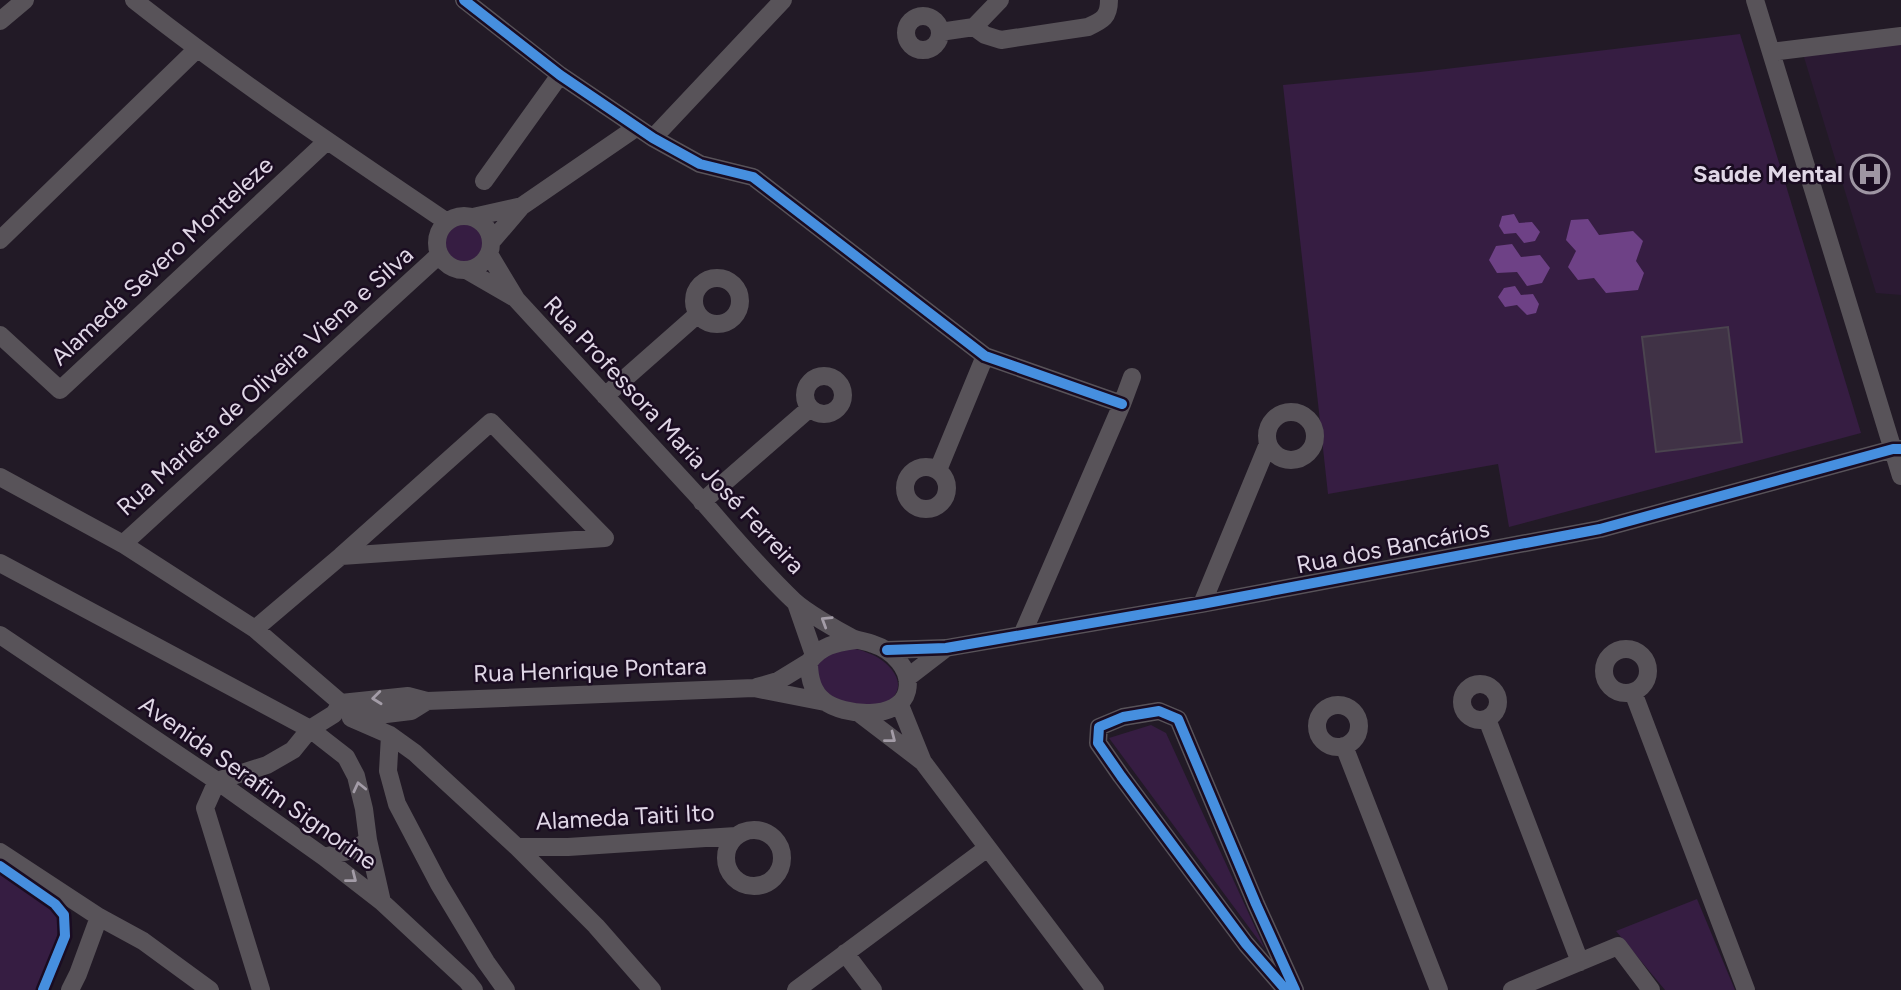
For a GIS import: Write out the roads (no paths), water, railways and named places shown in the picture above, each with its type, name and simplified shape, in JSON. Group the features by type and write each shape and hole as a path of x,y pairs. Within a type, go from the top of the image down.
{"street":[{"path":"0,21 25,0"},
{"path":"134,0 197,50 447,222"},
{"path":"464,0 560,75 653,138 700,164 753,177 985,356 1122,404"},
{"path":"653,138 783,0"},
{"path":"940,32 974,27 1000,0"},
{"path":"974,27 985,35 1001,40 1088,27 1100,21 1109,11 1109,0"},
{"path":"1755,0 1897,449 1901,476"},
{"path":"1771,52 1901,36"},
{"path":"0,240 197,50"},
{"path":"484,181 560,75"},
{"path":"522,206 473,217 455,217 441,229 437,246 439,255 451,268 468,271 477,268 484,262 490,248 522,206 637,127"},
{"name":"Alameda Severo Monteleze","path":"0,335 60,390 327,141"},
{"path":"473,217 486,227 490,248"},
{"name":"Rua Professora Maria José Ferreira","path":"490,248 516,299 796,603 856,640"},
{"name":"Rua Marieta de Oliveira Viena e Silva","path":"123,544 439,255"},
{"name":"Rua Professora Maria José Ferreira","path":"468,271 516,299"},
{"path":"605,396 698,314"},
{"path":"938,470 985,356"},
{"path":"1022,635 1132,377"},
{"path":"702,502 810,408"},
{"path":"255,629 491,422 605,538 341,556"},
{"path":"1202,604 1268,444"},
{"name":"Rua dos Bancários","path":"887,650 946,648 1202,604 1600,529 1897,449"},
{"path":"0,477 123,544 255,629 342,712 390,735 415,753 517,847 596,926 652,990"},
{"path":"0,563 310,729 346,757 356,776 382,902"},
{"name":"Rua Professora Maria José Ferreira","path":"796,603 812,659"},
{"name":"Avenida Serafim Signorine","path":"0,635 324,856 382,902 474,990"},
{"path":"856,640 887,650 896,658 907,678 907,693 900,705 886,710 859,713 825,702 813,686 809,674 812,659 822,648 832,643 856,640"},
{"name":"Rua dos Bancários","path":"907,678 946,648"},
{"name":"Rua Henrique Pontara","path":"754,688 778,681 812,659"},
{"name":"Rua Henrique Pontara","path":"342,712 408,696 427,701 754,688 825,702"},
{"path":"1633,692 1746,990"},
{"path":"900,705 923,762 986,849 1095,990"},
{"path":"1286,990 1246,944 1121,776 1098,743 1099,727 1123,717 1159,711 1178,719 1295,990"},
{"path":"261,990 205,808 217,781 267,765 293,750 310,729 342,712"},
{"path":"859,713 923,762"},
{"path":"1487,719 1580,962"},
{"path":"390,735 388,771 397,804 439,884 506,990"},
{"path":"1343,746 1439,990"},
{"name":"Alameda Taiti Ito","path":"517,847 568,847 736,836"},
{"path":"324,856 356,849 368,840"},
{"path":"796,990 986,849"},
{"path":"0,852 99,917 144,941 210,990"},
{"path":"70,990 99,917"},
{"path":"1512,990 1618,946 1651,990"},
{"path":"845,953 873,990"}],"place":[{"name":"Saúde Mental","path":"1870,174"}]}
